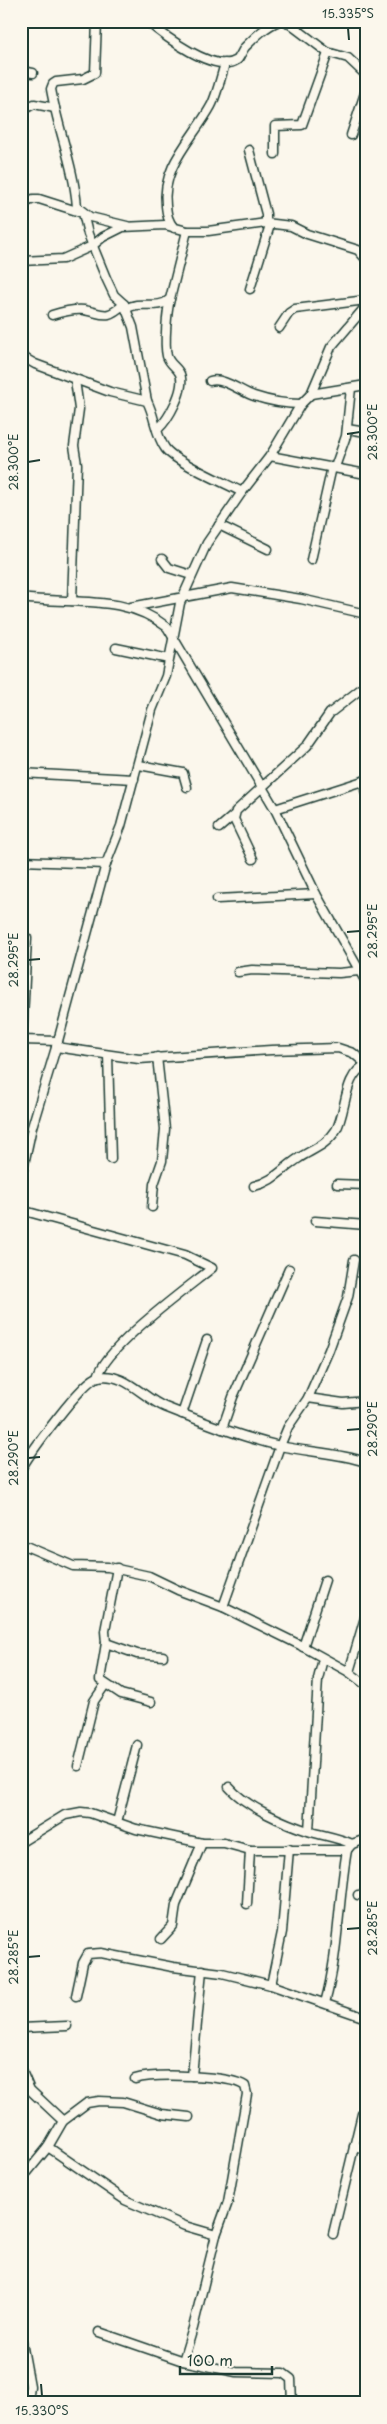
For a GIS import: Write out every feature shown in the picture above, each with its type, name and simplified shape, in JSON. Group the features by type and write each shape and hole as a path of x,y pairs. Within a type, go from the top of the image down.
{"street":[{"path":"98,21 95,73 83,79 53,84 58,125 75,178 77,207 83,214 92,246 114,295 125,306 139,350 144,395 167,451 183,462 242,492"},
{"path":"147,21 181,48 225,63 238,60 244,49 260,33 279,21"},
{"path":"286,21 328,53 348,58 366,75"},
{"path":"274,154 275,126 302,125 328,53"},
{"path":"174,228 169,222 167,212 165,197 167,179 180,154 212,103 225,63"},
{"path":"21,71 33,73"},
{"path":"351,135 366,90"},
{"path":"21,112 34,104 55,108"},
{"path":"249,150 268,224 250,289"},
{"path":"21,205 32,199 39,200 131,227"},
{"path":"21,261 63,259 92,246 103,237 123,228 165,225 187,231 208,231 268,224 291,226 307,234 358,250 366,258"},
{"path":"158,429 174,409 181,378 178,371 169,361 166,352 168,322 166,315 187,231"},
{"path":"52,315 81,310 99,315 111,315 125,306 133,304 158,305 170,299"},
{"path":"279,328 288,314 296,309 366,300"},
{"path":"21,1178 32,1127 57,1044 106,864 139,765 152,710 169,659 183,598 191,575 207,543 242,492 270,456 301,404 311,394 331,347 366,306"},
{"path":"21,356 35,364 75,380 120,395 147,401"},
{"path":"72,601 77,464 74,446 79,409 75,380"},
{"path":"210,381 214,380 229,384 238,390 257,397 289,404 301,404"},
{"path":"311,394 366,385"},
{"path":"311,560 334,467 347,429 351,388"},
{"path":"347,429 366,432"},
{"path":"270,456 366,474"},
{"path":"219,525 268,549"},
{"path":"162,559 169,568 191,575"},
{"path":"21,598 131,607 232,588 301,599 366,614"},
{"path":"131,607 152,616 167,627 275,809 316,894 366,982"},
{"path":"116,648 169,659"},
{"path":"219,828 306,746 330,713 366,685"},
{"path":"139,765 183,772 187,788"},
{"path":"21,773 134,779"},
{"path":"275,809 364,780 366,794"},
{"path":"233,816 253,858"},
{"path":"21,861 106,864"},
{"path":"216,899 316,894"},
{"path":"27,938 22,1040 57,1044 108,1055 134,1058 338,1048 353,1053 366,1064 352,1076 343,1114 331,1138 322,1146 299,1158 271,1181 254,1186"},
{"path":"238,972 252,970 339,973 359,971"},
{"path":"108,1055 111,1159"},
{"path":"152,1207 154,1184 162,1161 165,1130 157,1058"},
{"path":"338,1184 366,1185"},
{"path":"21,1210 185,1254 212,1268 120,1344 100,1368 98,1377"},
{"path":"315,1221 366,1225"},
{"path":"223,1607 280,1446 288,1427 308,1398 348,1297 354,1260"},
{"path":"222,1429 233,1397 289,1269"},
{"path":"182,1414 207,1340"},
{"path":"21,1469 33,1450 74,1398 88,1382 98,1377 123,1380 157,1404 222,1429 280,1446 366,1462"},
{"path":"308,1398 343,1402 366,1401"},
{"path":"21,1544 73,1566 117,1568 149,1576 178,1590 223,1607 303,1647 349,1672 366,1685"},
{"path":"117,1568 105,1631 106,1643 100,1680 121,1694 151,1702"},
{"path":"303,1647 324,1580"},
{"path":"349,1672 366,1614"},
{"path":"106,1643 137,1654 163,1656"},
{"path":"309,1831 318,1679 323,1659"},
{"path":"78,1766 94,1701 105,1685"},
{"path":"117,1822 137,1745"},
{"path":"228,1787 245,1801 270,1815 309,1831 342,1839 349,1847"},
{"path":"21,1842 65,1815 90,1813 136,1828 202,1843 224,1843 250,1850 349,1847 366,1839"},
{"path":"162,1939 173,1926 176,1906 202,1843"},
{"path":"325,2002 334,1966 340,1888 349,1847"},
{"path":"271,1985 282,1932 289,1849"},
{"path":"247,1904 250,1850"},
{"path":"76,1996 83,1963 88,1954 93,1952 173,1967 202,1970 271,1985 325,2002 366,2018"},
{"path":"192,2076 202,1970"},
{"path":"21,2028 67,2026"},
{"path":"21,2070 30,2090 63,2121"},
{"path":"135,2079 152,2075 192,2076 239,2081 245,2086 247,2094 228,2202 216,2235 183,2361"},
{"path":"21,2180 48,2147 63,2121 87,2103 100,2101 123,2102 162,2114 189,2117"},
{"path":"333,2234 362,2114 366,2111"},
{"path":"354,2146 366,2149"},
{"path":"48,2147 125,2200 185,2226 216,2235"},
{"path":"99,2332 183,2361 236,2372 283,2373 288,2376 293,2384 292,2403"},
{"path":"21,2336 30,2386 28,2403"}]}
